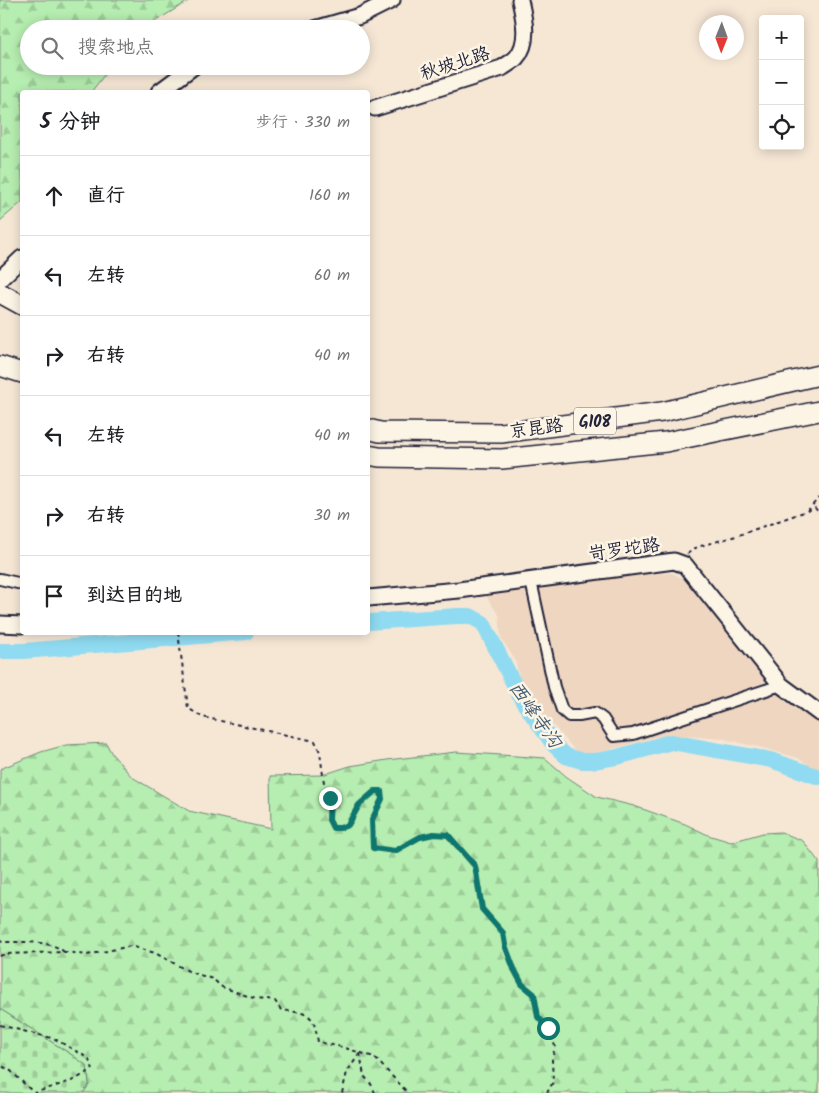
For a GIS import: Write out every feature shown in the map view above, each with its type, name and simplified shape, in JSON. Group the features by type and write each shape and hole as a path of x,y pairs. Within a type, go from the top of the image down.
{"highway":[{"path":"0,293 20,304"},
{"path":"0,366 20,372"},
{"name":"京昆路","path":"370,430 380,432 510,431 662,412 819,375"},
{"name":"京昆路","path":"370,455 502,460 666,442 819,411"}],"street":[{"path":"346,20 360,16 392,0"},
{"name":"秋坡北路","path":"375,108 502,68 516,58 524,41 524,18 520,0"},
{"path":"162,90 182,75"},
{"path":"0,279 20,260"},
{"name":"岢罗坨路","path":"370,598 459,590 674,561 685,565 781,685 819,713"},
{"path":"0,579 20,584"},
{"path":"531,581 554,687 562,710 569,716 595,713 603,719 614,736 633,734 781,685"},
{"path":"0,624 20,625"}],"path":[{"path":"806,512 819,498"},
{"path":"674,561 697,547 736,536 816,508 819,513"},
{"path":"178,635 188,708 202,717 315,740 320,752 324,783 330,798 329,820 333,828 348,825 359,805 375,791 381,791 382,799 372,820 373,848 395,851 420,837 434,834 448,835 475,866 482,909 503,933 505,945 514,969 522,984 534,994 538,1017 548,1028 555,1046 552,1060 553,1082 546,1093"},
{"path":"0,939 2,942 46,944 59,947 64,952"},
{"path":"0,956 5,954 64,952 87,955 131,946 155,954 190,972 213,979 222,988 256,999 275,1001 282,1010 305,1013 314,1022 318,1042 374,1057 408,1093"},
{"path":"0,1024 54,1039 88,1058 93,1069 74,1080 34,1093 11,1071 0,1065"},
{"path":"342,1093 348,1072 360,1053"},
{"path":"360,1053 364,1076 371,1084 375,1093"}],"shaded area":[{"path":"672,573 690,582 819,720 819,772 798,758 766,749 724,739 684,736 657,737 586,756 579,755 543,714 521,684 515,660 501,638 499,615 485,595 648,574"}],"green space":[{"path":"0,0 190,0 158,20 20,20 20,75 104,75 93,90 20,90 20,204 0,221"},
{"path":"106,743 112,754 132,777 189,811 271,829 270,776 322,775 350,766 456,752 545,758 567,777 597,797 634,806 731,842 763,833 781,832 803,841 819,862 819,1093 83,1093 89,1085 87,1066 0,1009 0,769 41,752 66,745"},
{"path":"0,1009 87,1066 89,1085 83,1093 0,1093"}],"waterway":[{"name":"西峰寺沟","path":"370,622 470,616 483,623 522,700 554,745 566,756 582,761 595,761 671,742 771,760 819,777"},
{"name":"西峰寺沟","path":"0,651 24,651 211,635"}],"route":[{"path":"330,798 329,820 333,828 340,828 348,825 359,805 375,791 381,791 382,799 372,820 373,848 395,851 420,837 434,834 448,835 475,866 482,909 503,933 508,955 514,969 522,984 534,994 538,1017 548,1028"}]}
